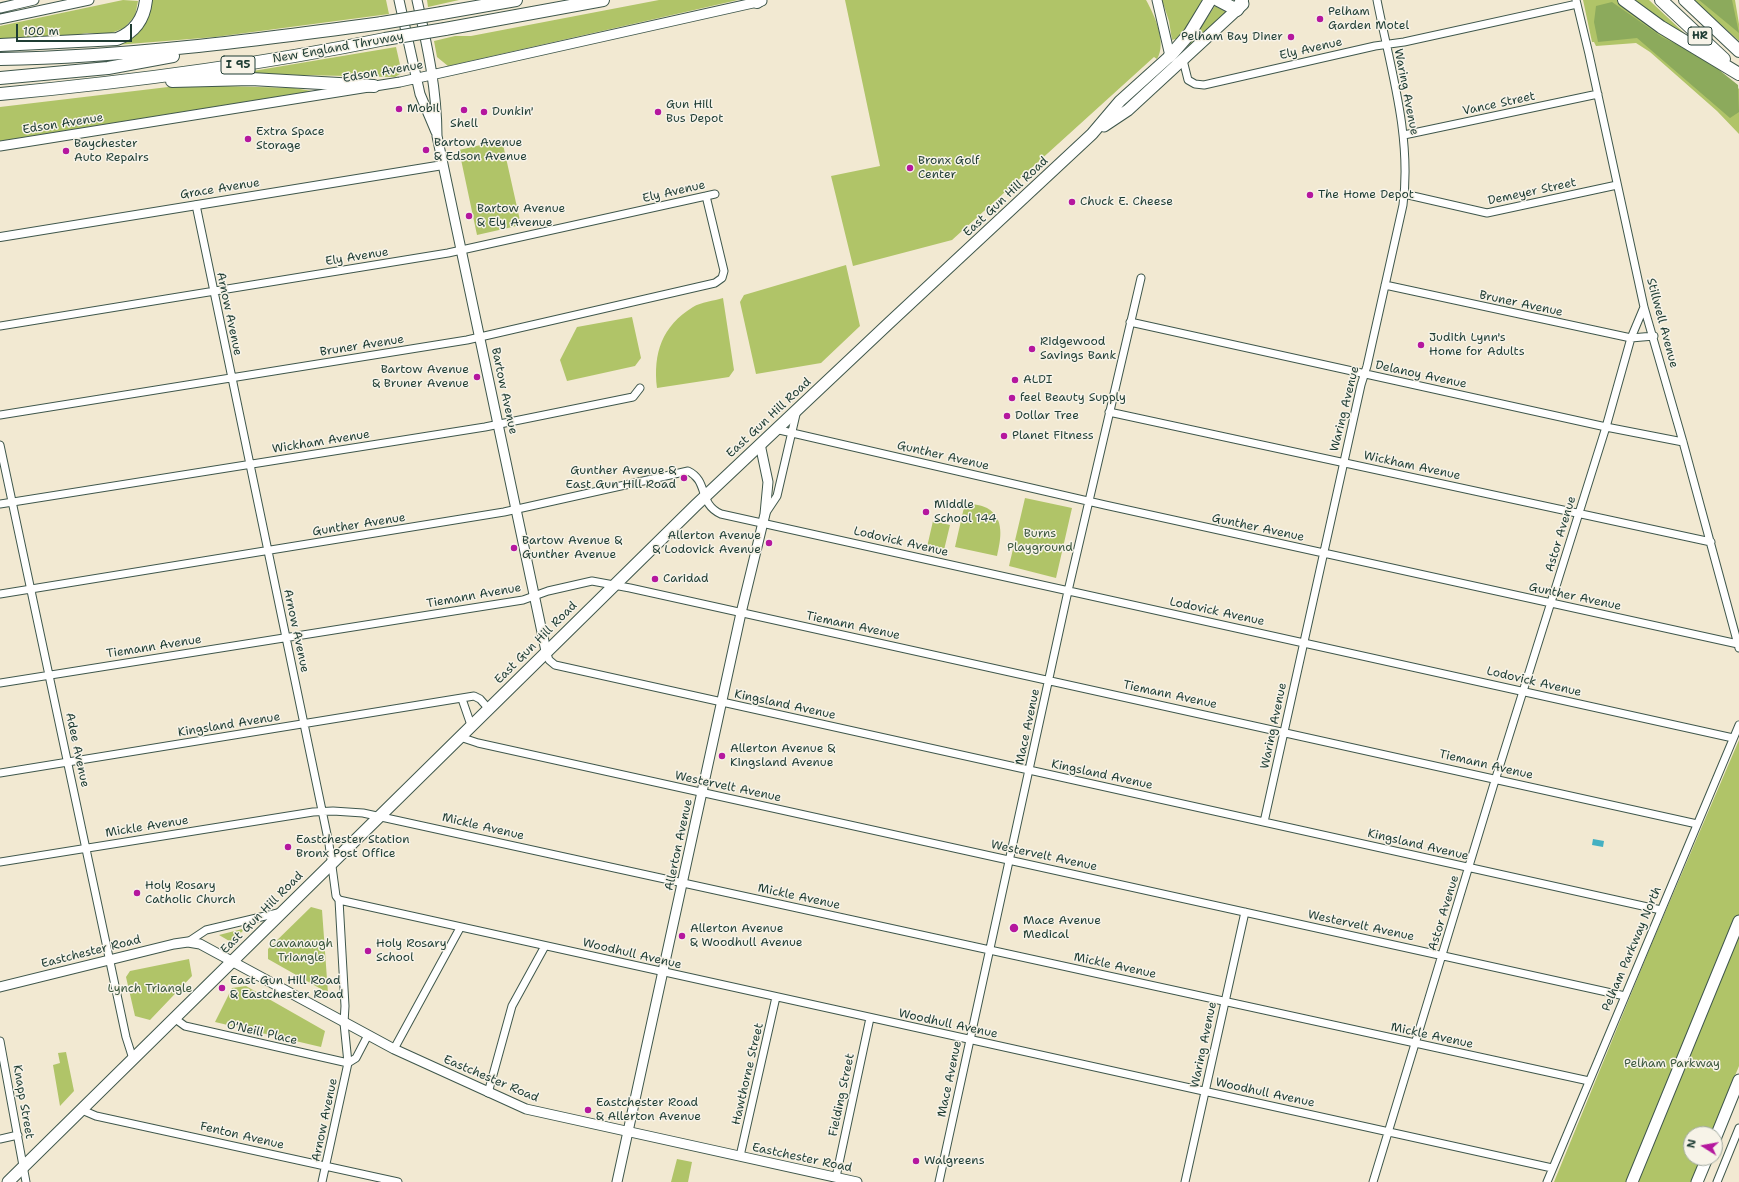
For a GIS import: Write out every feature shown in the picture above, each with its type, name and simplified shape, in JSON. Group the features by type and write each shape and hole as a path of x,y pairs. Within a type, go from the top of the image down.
{"highway":[{"path":"0,45 117,39 128,34 138,25 143,15 146,0"},
{"name":"New England Thruway","path":"0,59 129,53 241,42 382,24 516,0"},
{"name":"New England Thruway","path":"0,94 89,84 300,56 385,39 603,0"},
{"path":"1170,56 1190,33 1210,0"},
{"path":"1218,0 1240,5"},
{"path":"1624,0 1667,30 1739,73"},
{"name":"HR","path":"1661,0 1739,73"},
{"name":"HR","path":"1685,0 1738,50"},
{"path":"0,78 108,68 241,42"},
{"path":"89,84 251,79 374,86"}],"main road":[{"path":"0,8 34,0"},
{"path":"0,19 89,0"},
{"name":"Bartow Avenue","path":"399,0 416,79 428,116 437,136"},
{"name":"Bartow Avenue","path":"417,0 432,75 437,115 437,136 546,651"},
{"path":"1156,0 1170,56"},
{"name":"East Gun Hill Road","path":"1092,134 1128,110 1240,5 1248,0"},
{"name":"Edson Avenue","path":"0,146 416,79 761,1"},
{"name":"East Gun Hill Road","path":"8,1182 613,585 797,408 1092,134 1120,102 1170,56"},
{"name":"Allerton Avenue","path":"617,1182 741,613 764,519 768,482 760,444"},
{"path":"1632,1182 1739,921"},
{"name":"Eastchester Road","path":"0,987 110,959 188,942 208,947 344,1023 394,1049 526,1109 857,1182"},
{"path":"1720,1126 1739,1080"},
{"path":"1697,1182 1704,1166"}],"street":[{"name":"Waring Avenue","path":"1264,822 1343,463 1385,285 1404,194 1404,135 1377,0"},
{"name":"Ely Avenue","path":"1183,60 1188,80 1195,84 1204,85 1576,2"},
{"name":"Stillwell Avenue","path":"1576,2 1598,94 1644,307 1654,336 1738,646"},
{"name":"Vance Street","path":"1404,135 1598,94"},
{"name":"Grace Avenue","path":"0,237 443,164"},
{"name":"Demeyer Street","path":"1404,194 1487,213 1617,185"},
{"name":"Ely Avenue","path":"0,326 462,250 715,194"},
{"name":"Bruner Avenue","path":"0,415 232,379 480,337 715,284 722,278 724,271 706,196"},
{"name":"Arnow Avenue","path":"196,205 213,292 287,637 332,862 336,896 339,900 344,1023 348,1063 322,1182"},
{"name":"Mace Avenue","path":"939,1182 1068,591 1141,278"},
{"name":"Bruner Avenue","path":"1385,285 1631,338 1654,336"},
{"name":"Astor Avenue","path":"1373,1182 1496,779 1606,427 1631,338 1644,307"},
{"name":"Delanoy Avenue","path":"1130,322 1606,427 1683,442"},
{"name":"Wickham Avenue","path":"0,504 499,424 633,397 640,388"},
{"name":"Allerton Avenue","path":"764,519 777,496 797,408"},
{"name":"Wickham Avenue","path":"1109,412 1710,542"},
{"name":"Gunther Avenue","path":"775,429 1089,501 1738,646"},
{"name":"Adee Avenue","path":"0,445 126,1037 133,1059"},
{"name":"Gunther Avenue","path":"0,594 517,510 688,471 696,476 705,497"},
{"name":"Lodovick Avenue","path":"705,497 710,508 716,512 764,519 1068,591 1733,738"},
{"name":"Tiemann Avenue","path":"0,683 522,600 548,591 592,581 1284,731 1697,824"},
{"name":"Kingsland Avenue","path":"546,651 548,660 555,665 1661,910"},
{"name":"Kingsland Avenue","path":"0,773 474,696 480,699 488,708"},
{"path":"462,699 471,725"},
{"name":"Pelham Parkway North","path":"1547,1182 1739,725"},
{"name":"Westervelt Avenue","path":"460,737 478,743 1625,996"},
{"name":"Mickle Avenue","path":"0,862 322,811 357,812 1589,1081"},
{"name":"Woodhull Avenue","path":"339,900 460,928 1552,1168"},
{"name":"Eastchester Road","path":"188,942 206,930 282,912"},
{"name":"Waring Avenue","path":"1185,1182 1244,912"},
{"path":"394,1049 460,928"},
{"path":"488,1093 512,1006 545,946"},
{"name":"Hawthorne Street","path":"740,1156 776,997"},
{"name":"O'Neill Place","path":"174,1018 185,1026 348,1063"},
{"name":"Fielding Street","path":"836,1177 870,1018"},
{"name":"Arnow Avenue","path":"348,1063 356,1058 368,1035"},
{"name":"Knapp Street","path":"0,1041 26,1182"},
{"name":"Fenton Avenue","path":"82,1110 96,1116 398,1182"},
{"path":"1717,1182 1739,1128"},
{"path":"0,1139 18,1135"}],"green space":[{"path":"123,0 138,1 135,16 124,28 109,34 87,33 63,37 0,39 0,26"},
{"path":"149,0 386,0 389,14 215,37 116,45 129,38 133,33"},
{"path":"427,0 459,0 428,7"},
{"path":"659,0 738,0 448,66 437,57 434,41 455,36 471,36"},
{"path":"845,0 1146,0 1159,30 1161,45 1160,53 1157,59 1154,57 952,240 853,266 831,176 880,166"},
{"path":"1162,0 1204,0 1187,28 1177,41 1176,39 1172,40 1169,21"},
{"path":"1583,0 1618,0 1654,26 1708,59 1739,89 1739,134 1717,111 1650,52 1636,43 1596,46 1594,42 1592,42"},
{"path":"1628,0 1649,0 1697,45"},
{"path":"1694,0 1735,0 1739,24 1739,41"},
{"path":"1699,0 1732,0 1739,33"},
{"path":"1612,2 1662,37 1704,58 1738,85 1739,112 1730,118 1637,38 1598,42 1594,22 1596,6"},
{"path":"1215,6 1226,12 1189,47 1188,46"},
{"path":"396,47 401,69 400,74 395,77 252,74 253,71"},
{"path":"185,85 294,88 312,91 0,141 0,107"},
{"path":"502,140 521,225 477,235 459,150"},
{"path":"846,265 860,326 821,363 756,374 740,302 744,295"},
{"path":"723,298 734,370 729,377 657,388 656,375 658,352 667,332 682,314 696,305"},
{"path":"632,317 641,358 635,366 567,381 560,360 577,327"},
{"name":"Burns Playground","path":"1025,498 1072,508 1056,578 1009,566"},
{"path":"965,503 987,508 997,517 1000,529 1000,543 997,556 955,547"},
{"path":"933,521 950,525 944,550 927,547"},
{"name":"Pelham Parkway","path":"1739,740 1739,1066 1714,1126 1683,1126 1683,1166 1698,1166 1691,1182 1554,1182 1652,943"},
{"name":"Cavanaugh Triangle","path":"311,907 322,910 328,993 268,959 268,949"},
{"path":"246,928 231,942 219,935"},
{"name":"Lynch Triangle","path":"189,959 192,976 150,1020 135,1016 126,977 130,971"},
{"path":"246,986 325,1031 321,1047 215,1022 232,988"},
{"path":"66,1052 74,1091 60,1106 53,1065 60,1063 58,1053"},
{"path":"677,1159 692,1162 688,1182 671,1182"}],"water":[{"path":"1593,839 1604,841 1603,847 1592,845"}],"place":[{"name":"Pelham Garden Motel","path":"1320,19"},
{"name":"Pelham Bay Diner","path":"1291,37"},
{"name":"Mobil","path":"399,109"},
{"name":"Shell","path":"464,110"},
{"name":"Dunkin'","path":"484,112"},
{"name":"Gun Hill Bus Depot","path":"658,112"},
{"name":"Extra Space Storage","path":"248,139"},
{"name":"Bartow Avenue & Edson Avenue","path":"426,150"},
{"name":"Baychester Auto Repairs","path":"66,151"},
{"name":"Bronx Golf Center","path":"910,168"},
{"name":"The Home Depot","path":"1310,195"},
{"name":"Chuck E. Cheese","path":"1072,202"},
{"name":"Bartow Avenue & Ely Avenue","path":"469,216"},
{"name":"Judith Lynn's Home for Adults","path":"1421,345"},
{"name":"Ridgewood Savings Bank","path":"1032,349"},
{"name":"Bartow Avenue & Bruner Avenue","path":"477,377"},
{"name":"ALDI","path":"1015,380"},
{"name":"feel Beauty Supply","path":"1012,398"},
{"name":"Dollar Tree","path":"1007,416"},
{"name":"Planet Fitness","path":"1004,436"},
{"name":"Gunther Avenue & East Gun Hill Road","path":"684,478"},
{"name":"Middle School 144","path":"926,512"},
{"name":"Allerton Avenue & Lodovick Avenue","path":"769,543"},
{"name":"Bartow Avenue & Gunther Avenue","path":"514,548"},
{"name":"Caridad","path":"655,579"},
{"name":"Allerton Avenue & Kingsland Avenue","path":"722,756"},
{"name":"Eastchester Station Bronx Post Office","path":"288,847"},
{"name":"Holy Rosary Catholic Church","path":"137,893"},
{"name":"Mace Avenue Medical","path":"1014,928"},
{"name":"Allerton Avenue & Woodhull Avenue","path":"682,936"},
{"name":"Holy Rosary School","path":"368,951"},
{"name":"East Gun Hill Road & Eastchester Road","path":"222,988"},
{"name":"Eastchester Road & Allerton Avenue","path":"588,1110"},
{"name":"Walgreens","path":"916,1161"}]}
